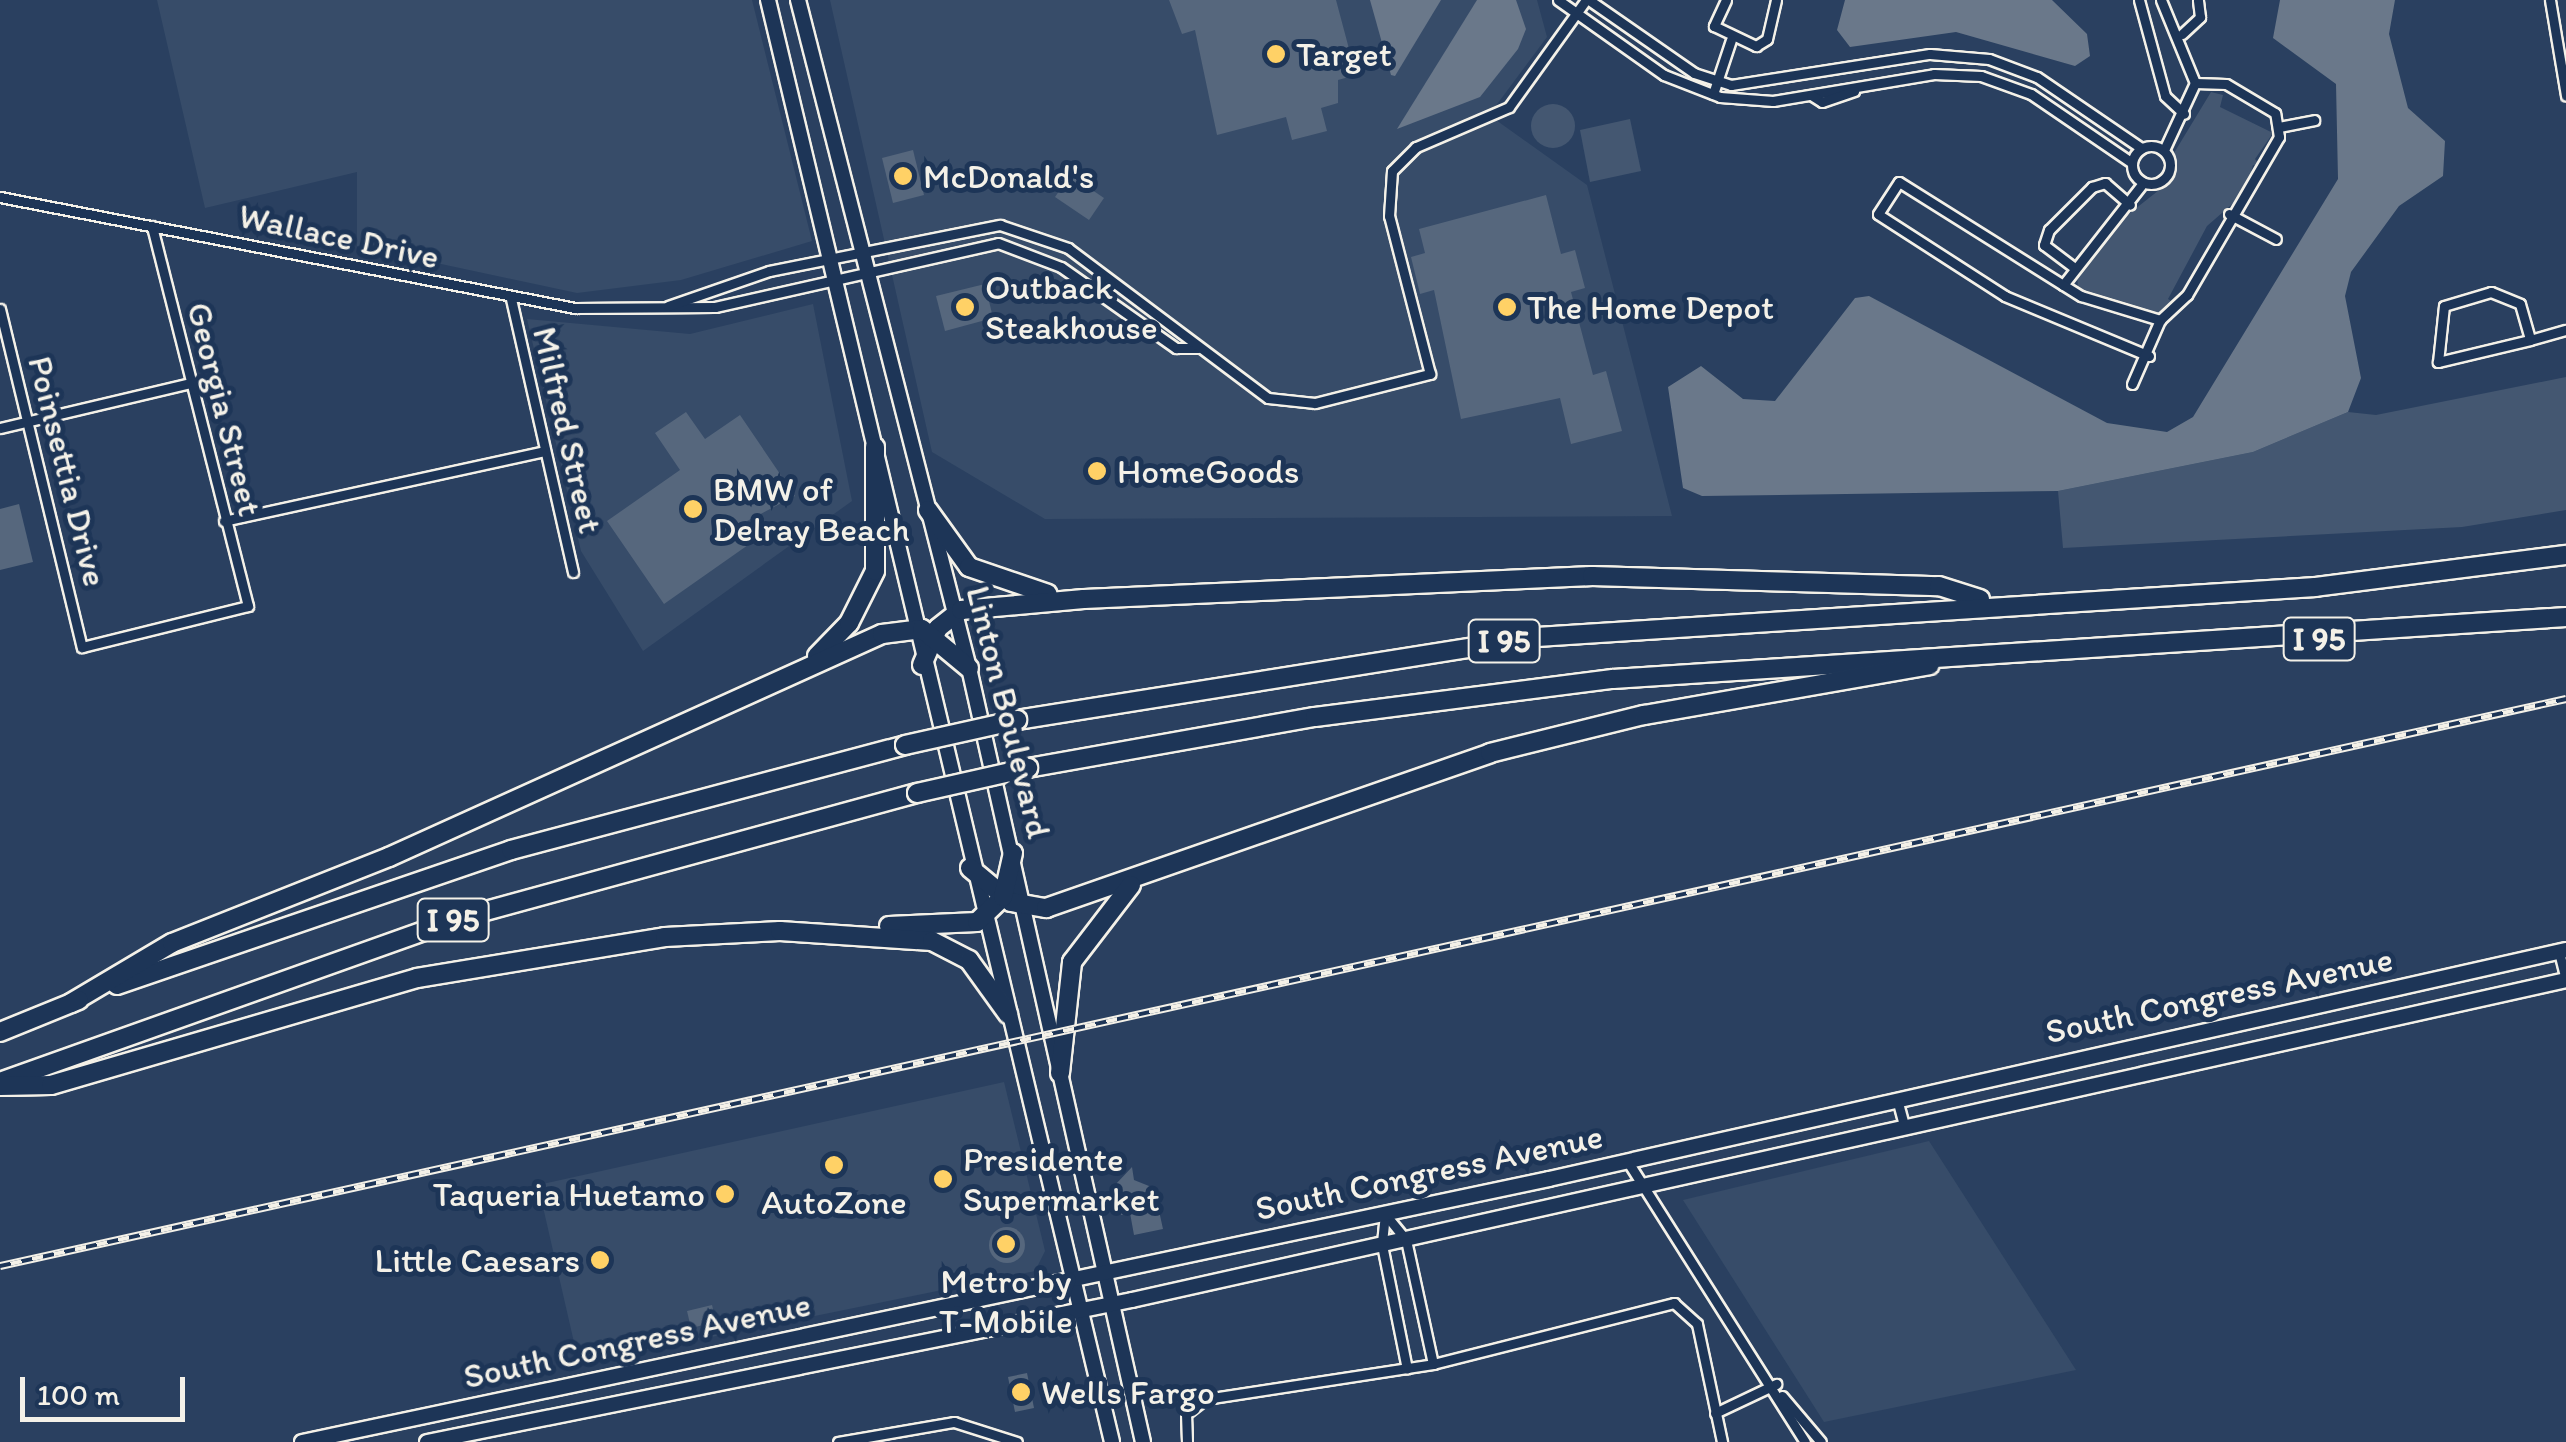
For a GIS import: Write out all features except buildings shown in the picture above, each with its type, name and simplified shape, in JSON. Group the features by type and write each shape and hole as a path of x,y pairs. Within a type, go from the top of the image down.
{"highway":[{"path":"798,671 850,624 871,581 880,538 875,447"},
{"path":"928,510 977,573 1084,599"},
{"name":"I 95","path":"0,1032 71,1003 474,862 905,744 1017,720 1537,637 1995,604 2315,587 2566,556"},
{"path":"922,665 933,636 955,613 1084,599 1592,576 1939,586 1995,604"},
{"name":"I 95","path":"0,1084 460,918 916,793 1028,768 1508,690 2566,617"},
{"path":"71,1003 172,943 390,857 798,671 915,627 933,636 969,668"},
{"path":"970,868 1003,897 1024,908 1137,880 1377,790 1567,732 1973,655"},
{"path":"0,1084 51,1086 336,998 492,963 665,937 834,932 982,919 1003,897 1013,853"},
{"path":"1060,1072 1072,962 1093,923 1137,880"},
{"path":"834,932 950,948 982,973 1008,1014"}],"main road":[{"name":"Linton Boulevard","path":"768,0 838,276 922,665 982,919 1083,1310 1112,1442"},
{"name":"Linton Boulevard","path":"798,0 969,668 1143,1442"},
{"name":"South Congress Avenue","path":"302,1442 365,1435 1628,1162 2562,951"},
{"name":"South Congress Avenue","path":"427,1442 1113,1304 2566,980"}],"street":[{"path":"1558,0 1664,75 1712,94 1811,95 1822,102 1859,87 1934,74 2006,81 2132,163 2143,183"},
{"path":"1198,348 1251,388 1291,402 1430,374 1389,216 1392,172 1416,147 1509,107 1588,0 1716,80 1808,76 1930,54 1989,59 2037,78 2141,148 2164,150"},
{"path":"1726,0 1714,26 1731,40 1767,39 1776,0"},
{"path":"2139,0 2166,96 2184,114"},
{"path":"2063,285 2072,266 2130,205 2143,183 2169,173 2164,150 2184,114 2195,83 2182,34 2162,0"},
{"path":"2182,34 2200,17 2198,0"},
{"path":"2550,0 2566,96"},
{"path":"1712,94 1731,40"},
{"path":"1808,76 1811,95"},
{"path":"2132,384 2150,356 2160,320 2187,295 2229,214 2249,195 2279,127 2275,113 2226,84 2195,83"},
{"path":"2279,127 2314,120"},
{"path":"2132,163 2141,148"},
{"path":"2150,356 2006,296 1878,214 1899,182 2102,307 2160,320"},
{"path":"2072,266 2044,244 2049,230 2092,187 2105,183 2130,205"},
{"name":"Wallace Drive","path":"0,197 511,299 714,307 998,243 1061,267 1176,348 1198,348"},
{"path":"2229,214 2276,240"},
{"name":"Georgia Street","path":"152,226 248,606"},
{"name":"Wallace Drive","path":"668,306 833,257 968,226 1037,233 1185,329 1198,348"},
{"path":"2530,340 2520,304 2490,292 2450,301 2434,336 2438,362 2530,340 2566,330"},
{"name":"Milfred Street","path":"511,299 572,572"},
{"name":"Poinsettia Drive","path":"0,309 82,646 248,606"},
{"path":"0,428 190,383"},
{"path":"224,521 544,452"},
{"path":"2562,951 2566,980"},
{"path":"1897,1100 1904,1125"},
{"path":"1628,1162 1776,1384 1796,1428 1808,1442"},
{"path":"1385,1214 1406,1240 1433,1364"},
{"path":"1385,1214 1382,1245 1407,1369"},
{"path":"1187,1442 1186,1414 1204,1399 1433,1364 1674,1303 1697,1324 1722,1442"},
{"path":"1716,1413 1776,1384"},
{"path":"1782,1396 1821,1442"},
{"path":"838,1442 954,1422 1016,1442"}],"shaded area":[{"path":"157,0 752,0 812,241 681,280 577,293 357,246 357,172 205,208"},
{"path":"830,0 1537,0 1547,37 1489,115 1587,185 1672,516 1045,519 932,452"},
{"path":"1370,0 1441,0 1395,76 1391,75"},
{"path":"1477,0 1516,0 1526,29 1518,49 1480,97 1397,129"},
{"path":"1845,0 2052,0 2087,34 2090,56 2075,66 1956,32 1850,47 1837,30"},
{"path":"2280,0 2395,0 2389,34 2408,108 2445,141 2443,176 2399,206 2351,272 2345,296 2361,378 2348,412 2253,452 2058,491 1702,496 1683,488 1668,387 1701,366 1743,399 1775,401 1855,298 1869,296 2107,423 2167,432 2193,417 2338,179 2336,84 2273,38"},
{"path":"2211,92 2223,95 2220,107 2273,133 2255,159 2261,167 2253,165 2245,193 2207,226 2168,299 2175,304 2160,315 2094,299 2078,288 2077,274 2106,232 2173,179 2174,153"},
{"path":"1553,104 1569,110 1575,126 1569,142 1553,148 1537,142 1531,126 1537,110"},
{"path":"1630,119 1641,171 1590,182 1580,130"},
{"path":"813,304 852,501 643,651 581,551 527,319 690,334"},
{"path":"2566,377 2566,510 2462,527 2063,548 2058,491 2253,452 2348,412 2376,415"},
{"path":"1004,1082 1045,1251 1035,1271 579,1364 538,1185"},
{"path":"1929,1141 2076,1370 1824,1422 1683,1200"}],"railway":[{"path":"0,1266 2566,699"}],"place":[{"name":"Target","path":"1276,54"},
{"name":"McDonald's","path":"903,176"},
{"name":"Outback Steakhouse","path":"965,307"},
{"name":"The Home Depot","path":"1507,307"},
{"name":"HomeGoods","path":"1097,471"},
{"name":"BMW of Delray Beach","path":"693,509"},
{"name":"AutoZone","path":"834,1165"},
{"name":"Presidente Supermarket","path":"943,1179"},
{"name":"Taqueria Huetamo","path":"725,1194"},
{"name":"Metro by T-Mobile","path":"1006,1244"},
{"name":"Little Caesars","path":"600,1260"},
{"name":"Wells Fargo","path":"1021,1392"}]}
